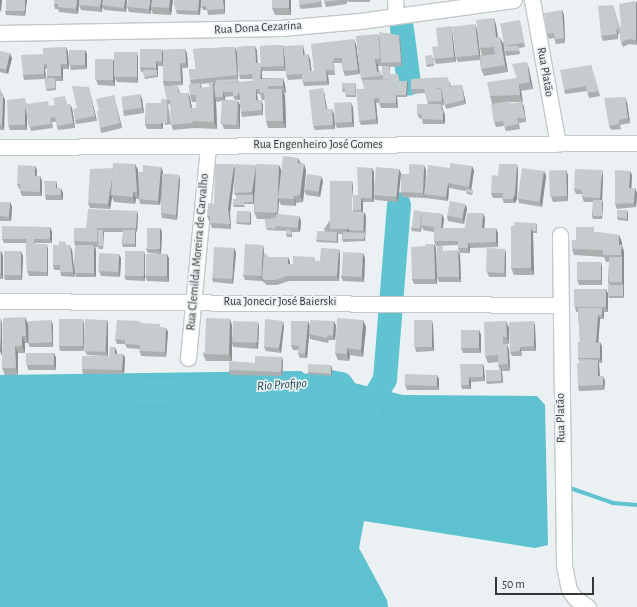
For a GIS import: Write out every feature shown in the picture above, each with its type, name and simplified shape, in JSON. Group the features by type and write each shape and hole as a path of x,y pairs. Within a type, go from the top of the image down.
{"street":[{"path":"394,0 396,16"},
{"name":"Rua Dona Cezarina","path":"0,33 243,30 320,25 514,0"},
{"name":"Rua Platão","path":"532,0 558,144"},
{"name":"Rua Engenheiro José Gomes","path":"0,147 637,144"},
{"name":"Rua Clemilda Moreira de Carvalho","path":"188,358 208,146"},
{"name":"Rua Platão","path":"560,235 564,566 566,581 575,598 588,607"},
{"name":"Rua Jonecir José Baierski","path":"0,301 560,305"}],"shaded area":[{"path":"301,371 332,393 354,383 403,395 537,396 545,405 548,545 535,548 364,521 359,548 387,600 388,607 0,607 0,375"}],"building":[{"path":"6,0 25,0 25,11 6,11"},
{"path":"54,0 77,0 76,9 58,7 58,4 54,4"},
{"path":"79,0 101,0 100,7 79,5"},
{"path":"103,0 125,0 124,8 102,5"},
{"path":"128,0 150,0 149,9 127,7"},
{"path":"152,0 170,0 169,8 151,7"},
{"path":"174,0 199,0 198,11 176,10"},
{"path":"201,0 223,0 224,9 207,10 206,6 201,6"},
{"path":"272,0 289,0 289,8 272,8"},
{"path":"299,0 320,0 320,2 299,5"},
{"path":"324,0 339,0 324,2"},
{"path":"636,1 636,40 628,39 621,43 619,28 621,27 619,4"},
{"path":"613,5 619,28 616,29 617,34 601,36 598,6"},
{"path":"562,10 564,38 555,39 554,33 547,34 544,13"},
{"path":"494,18 496,37 500,37 505,65 481,69 480,56 495,54 494,47 480,48 476,20"},
{"path":"520,20 524,43 504,46 500,23"},
{"path":"475,24 479,55 456,58 452,27"},
{"path":"451,26 454,57 434,59 432,47 438,46 436,28"},
{"path":"379,32 399,35 401,62 381,63"},
{"path":"378,34 380,59 375,59 377,72 381,71 381,76 361,78 356,36"},
{"path":"354,39 358,70 343,71 342,58 333,58 334,70 326,70 327,81 302,82 302,74 286,75 284,46 303,45 303,55 308,54 310,71 314,71 311,44"},
{"path":"283,45 284,66 261,67 259,79 260,89 256,89 256,100 261,100 262,110 241,112 239,91 238,96 233,96 233,92 223,92 223,97 215,97 214,85 253,81 252,74 239,75 237,47 255,46 256,63 261,63 260,46"},
{"path":"504,46 519,46 519,51 504,51"},
{"path":"66,47 67,64 61,64 61,76 47,76 47,65 44,64 44,74 23,75 21,55 43,54 43,48"},
{"path":"235,47 237,75 190,80 189,69 196,69 193,49"},
{"path":"140,49 162,49 162,61 156,61 156,68 140,67"},
{"path":"185,49 186,63 180,63 181,81 163,81 163,50"},
{"path":"69,50 85,50 85,65 69,65"},
{"path":"0,51 10,53 6,70 0,68"},
{"path":"114,52 137,52 137,77 114,77"},
{"path":"432,55 433,64 426,65 425,56"},
{"path":"95,59 113,59 113,80 95,80"},
{"path":"527,62 530,82 519,84 520,95 490,96 487,82 517,78 512,64"},
{"path":"591,65 599,91 587,93 586,86 564,90 560,70"},
{"path":"382,66 389,66 390,74 398,74 399,81 407,81 406,95 396,95 396,79 383,79"},
{"path":"143,70 157,70 157,75 144,77"},
{"path":"448,77 450,87 462,85 464,100 444,105 441,87 436,89 441,89 442,101 428,102 424,89 411,89 411,79"},
{"path":"45,78 55,78 55,88 46,89"},
{"path":"283,78 283,86 268,86 268,89 282,89 283,121 266,121 264,93 260,93 259,79"},
{"path":"238,79 238,82 215,85 216,80"},
{"path":"396,79 396,103 379,103 379,98 374,98 376,119 359,121 356,89 364,89 363,80"},
{"path":"209,82 213,82 214,122 192,121 191,108 196,108 196,95 190,95 189,84 200,83 200,88 210,87"},
{"path":"342,83 355,83 355,95 345,95 345,89 342,89"},
{"path":"72,86 89,87 95,116 75,120 73,109 77,108"},
{"path":"164,86 178,86 178,93 188,93 193,123 171,125 170,100 167,100"},
{"path":"323,88 326,109 332,109 333,125 313,126 309,90"},
{"path":"0,89 1,96 3,96 2,125 0,125"},
{"path":"140,94 142,108 123,111 121,97"},
{"path":"114,95 120,123 100,128 97,111 99,111 96,99"},
{"path":"65,96 67,104 70,104 73,123 57,126 55,117 50,118 51,124 29,127 25,107 25,125 8,125 7,100 25,98 26,104 48,101 49,106 55,105 53,98"},
{"path":"625,97 628,118 619,120 619,124 609,126 604,98"},
{"path":"161,99 167,99 167,123 161,123"},
{"path":"222,100 238,101 236,125 220,124"},
{"path":"510,101 510,104 522,102 525,118 517,118 518,124 504,127 503,121 494,122 491,104"},
{"path":"351,102 352,122 335,123 334,103"},
{"path":"146,103 161,103 161,124 146,124"},
{"path":"417,104 441,104 441,110 443,110 443,120 422,119 422,115 417,113"},
{"path":"283,156 298,158 298,163 304,164 300,195 294,196 294,199 278,198"},
{"path":"113,163 135,164 137,192 133,192 133,197 111,195"},
{"path":"450,163 472,166 469,187 448,183 446,197 424,194 428,165 450,168"},
{"path":"215,164 234,164 228,208 230,224 210,223 210,216 207,216 208,203 214,204"},
{"path":"235,164 256,165 252,192 234,193"},
{"path":"256,164 279,165 277,213 254,212"},
{"path":"409,164 424,165 423,193 401,192 401,174 409,174"},
{"path":"499,164 517,164 515,194 513,199 502,199 503,193 491,193 492,175 498,176"},
{"path":"18,165 35,166 35,176 40,176 40,192 20,191 20,184 17,184"},
{"path":"143,165 161,167 158,201 139,199 139,172 143,172"},
{"path":"357,167 372,168 372,198 361,198 361,210 353,210 353,195 358,195"},
{"path":"376,167 399,169 396,197 374,195"},
{"path":"113,168 108,204 88,203 90,169"},
{"path":"522,168 544,171 539,202 518,199"},
{"path":"575,169 602,170 600,198 582,197 582,190 574,189"},
{"path":"566,170 567,196 550,197 549,171"},
{"path":"615,170 630,171 629,188 635,188 634,203 615,204"},
{"path":"162,174 179,175 176,215 161,213"},
{"path":"307,174 321,176 319,192 305,190"},
{"path":"44,181 56,181 56,188 61,188 61,195 45,195"},
{"path":"330,181 352,181 352,229 330,229"},
{"path":"466,189 472,190 472,193 466,192"},
{"path":"236,195 253,195 253,202 244,202 244,205 233,205 233,199 236,199"},
{"path":"593,200 602,200 602,216 593,216"},
{"path":"450,201 465,204 462,219 447,216"},
{"path":"0,202 10,202 9,217 0,216"},
{"path":"88,209 137,211 136,228 97,228 97,242 74,241 74,228 86,228"},
{"path":"414,210 422,211 420,229 412,228"},
{"path":"617,210 627,210 627,219 617,217"},
{"path":"237,211 250,211 250,223 236,222"},
{"path":"350,211 364,212 363,231 349,230"},
{"path":"423,212 442,214 441,228 465,228 467,213 483,213 482,228 496,228 496,242 468,243 468,248 458,248 458,241 434,241 434,228 438,228 421,225"},
{"path":"276,214 299,216 298,228 275,226"},
{"path":"276,218 276,229 266,228 265,219"},
{"path":"514,222 536,223 536,231 532,231 531,226 514,226"},
{"path":"2,226 50,227 50,239 34,239 34,244 47,244 47,272 27,271 26,239 2,239"},
{"path":"511,226 531,226 531,268 511,268"},
{"path":"576,227 594,227 594,232 619,235 619,245 622,245 621,255 603,255 603,250 572,249 572,240 576,240"},
{"path":"147,228 160,228 160,249 147,249"},
{"path":"286,229 291,230 291,235 286,234"},
{"path":"98,230 103,230 103,246 98,246"},
{"path":"123,230 135,230 135,244 123,244"},
{"path":"317,231 337,232 337,241 317,240"},
{"path":"343,232 365,233 364,239 342,239"},
{"path":"59,241 66,242 66,245 70,245 73,272 60,272 60,265 53,265 53,245 59,245"},
{"path":"245,244 263,245 261,276 243,275"},
{"path":"425,244 434,244 435,279 412,279 411,247 425,246"},
{"path":"75,245 94,245 94,273 75,273"},
{"path":"437,246 443,246 443,251 458,250 459,277 437,277"},
{"path":"214,247 234,248 232,279 212,278"},
{"path":"321,248 339,249 337,276 287,276 275,280 266,280 262,278 264,253 267,254 267,257 288,257 288,264 293,264 293,256 314,257 314,261 320,261"},
{"path":"487,248 505,249 504,273 486,272"},
{"path":"0,251 1,251 0,274"},
{"path":"4,251 21,251 21,275 4,275"},
{"path":"125,251 144,251 144,276 125,276"},
{"path":"343,252 363,253 362,277 342,276"},
{"path":"99,253 119,254 118,272 98,271"},
{"path":"146,254 167,254 167,276 146,276"},
{"path":"609,257 622,257 622,282 609,282"},
{"path":"577,262 601,262 601,280 577,280"},
{"path":"608,285 623,285 623,296 608,296"},
{"path":"574,289 606,289 606,307 574,307"},
{"path":"578,308 602,308 602,315 598,315 596,343 600,342 600,358 578,358 578,342 580,342"},
{"path":"25,317 26,336 22,336 22,346 15,346 16,368 2,368 3,318"},
{"path":"206,318 230,319 229,355 205,354"},
{"path":"337,318 363,320 361,350 347,348 347,354 335,353"},
{"path":"0,319 1,319 0,351"},
{"path":"59,319 83,319 83,346 59,346"},
{"path":"85,319 107,320 105,352 83,351"},
{"path":"265,319 283,321 279,348 264,347"},
{"path":"51,320 52,342 29,343 28,321"},
{"path":"117,320 140,321 141,326 141,323 160,324 160,327 166,328 165,352 139,351 140,345 125,344 125,340 115,339"},
{"path":"310,320 334,321 333,336 327,335 327,338 309,334"},
{"path":"414,320 432,320 432,347 414,347"},
{"path":"233,321 258,322 257,343 232,342"},
{"path":"291,321 308,321 305,354 298,353 299,346 291,345"},
{"path":"506,321 507,337 503,337 503,344 507,344 508,364 498,365 498,355 485,356 484,322"},
{"path":"534,321 534,346 520,347 520,351 510,352 509,322"},
{"path":"461,330 479,330 479,348 461,348"},
{"path":"110,347 115,347 115,354 123,354 122,370 82,369 82,356 109,356"},
{"path":"26,353 54,353 54,365 26,365"},
{"path":"255,356 282,357 281,372 229,370 229,361 255,363"},
{"path":"580,359 598,360 598,376 603,376 603,385 578,386 577,363 580,363"},
{"path":"308,364 331,365 331,374 308,372"},
{"path":"460,364 483,364 483,377 469,377 469,385 461,385"},
{"path":"486,370 501,370 501,381 486,381"},
{"path":"405,374 437,375 437,386 405,385"}],"waterway":[{"name":"Rio Profipo","path":"402,29 409,84"},
{"name":"Rio Profipo","path":"0,398 306,386 325,381 341,384 355,403 369,407 385,379 399,205"},
{"path":"306,386 323,410 341,462 363,475 529,476"},
{"path":"570,488 613,503 637,505"}]}
